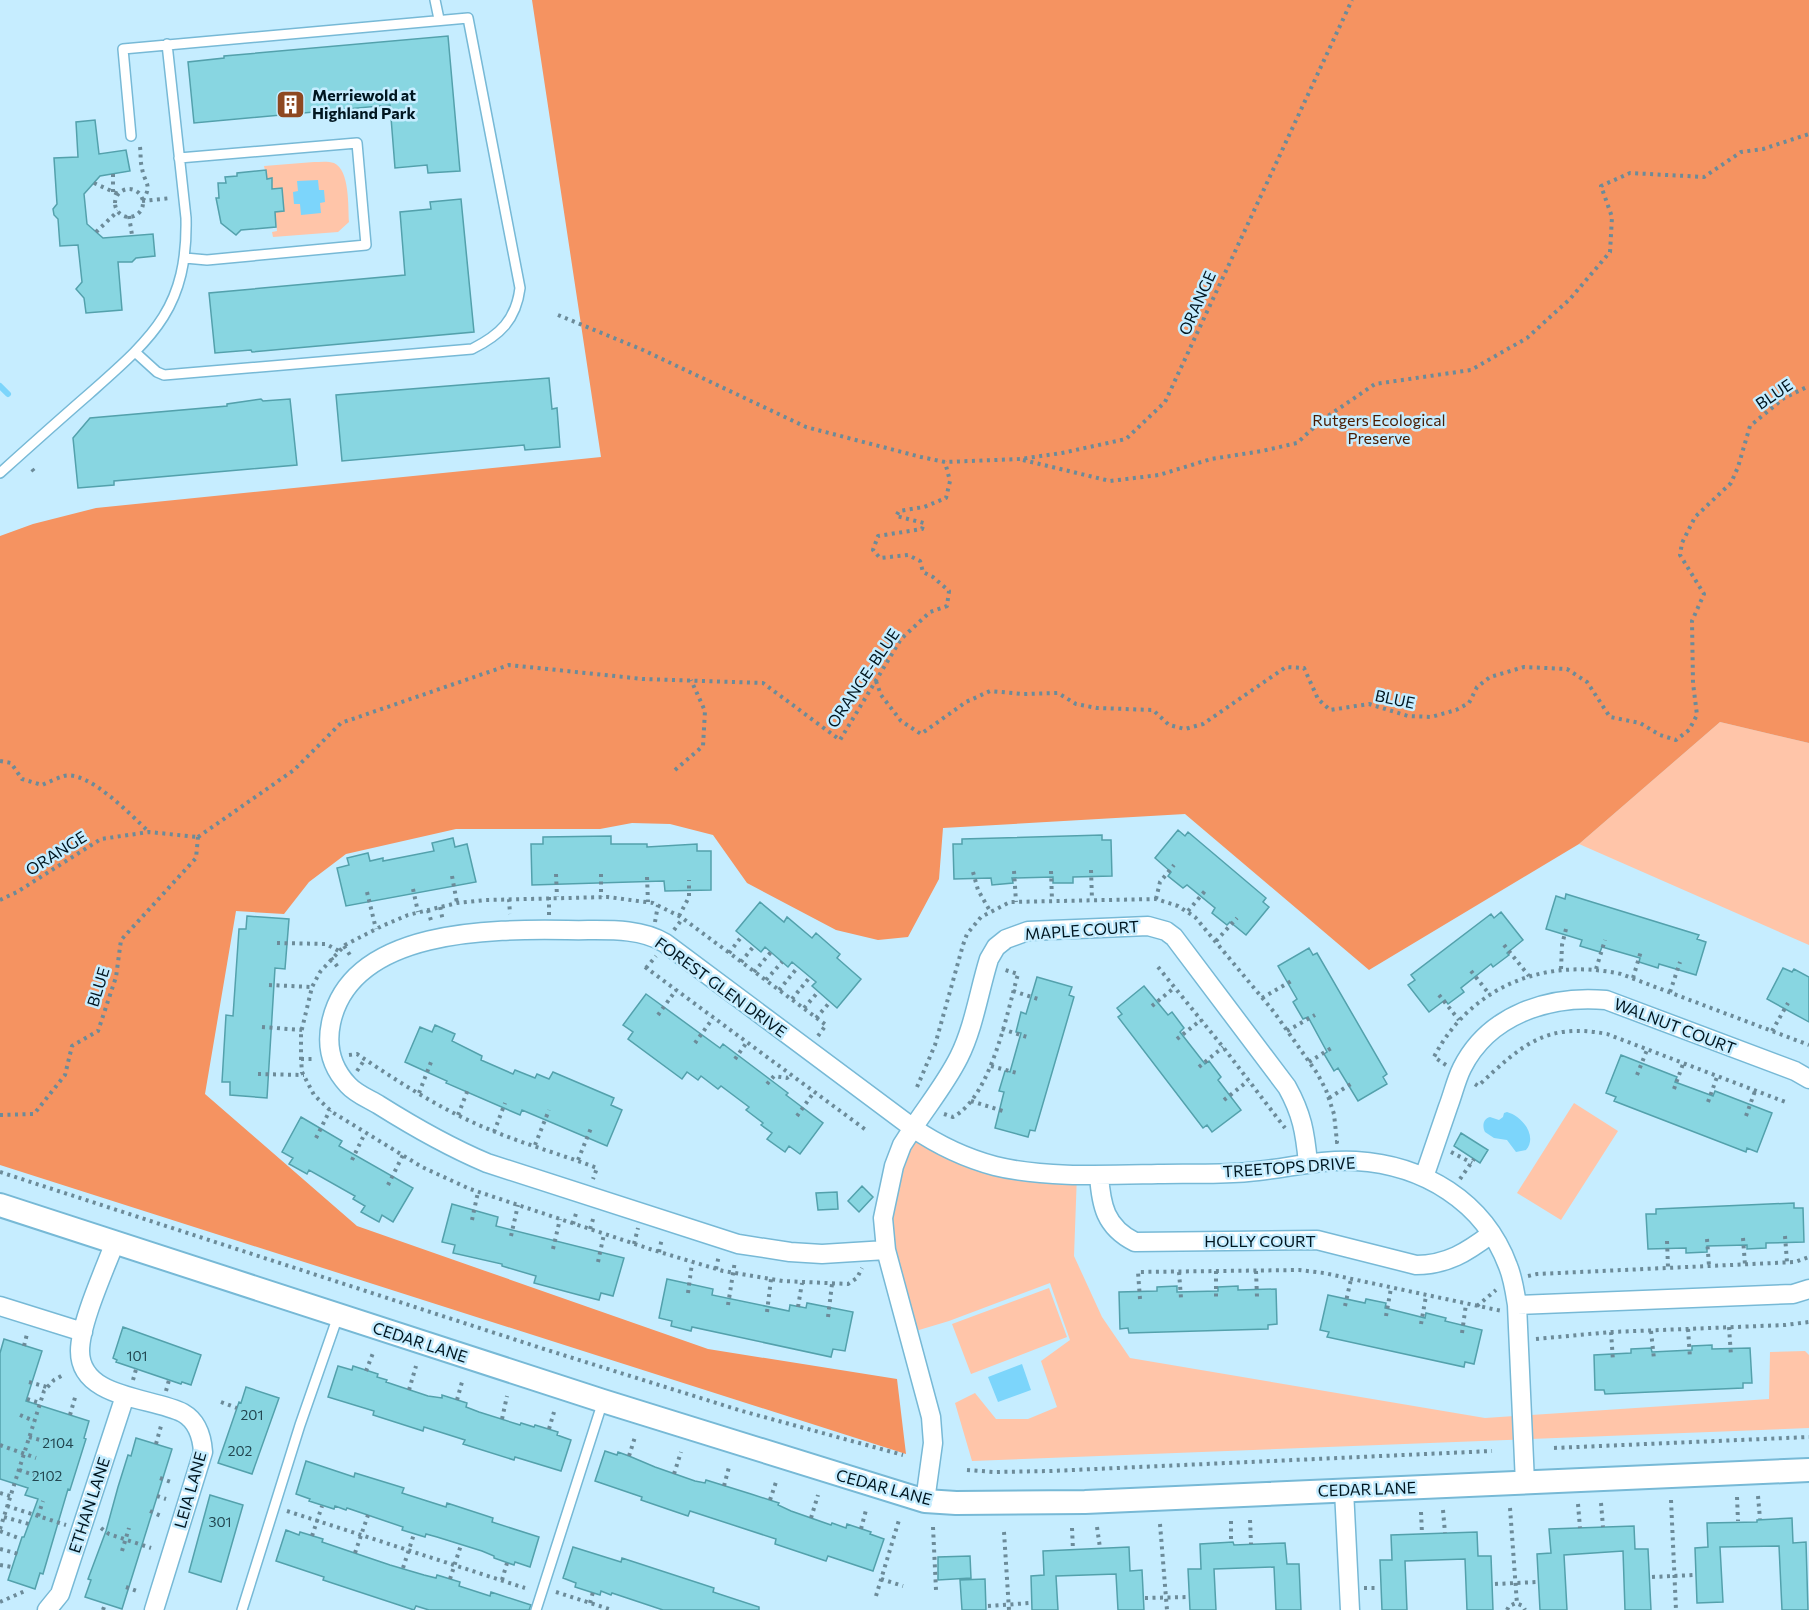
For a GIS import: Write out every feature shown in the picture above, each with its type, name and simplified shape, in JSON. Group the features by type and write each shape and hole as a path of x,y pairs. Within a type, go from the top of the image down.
{"street":[{"name":"MAPLE COURT","path":"913,1128 935,1107 959,1057 967,1038 987,965 996,947 1006,939 1028,931 1148,926 1166,931 1196,965 1287,1087 1303,1122 1308,1163"},
{"name":"FOREST GLEN DRIVE","path":"886,1250 811,1253 780,1251 731,1242 487,1163 469,1155 404,1121 351,1088 333,1064 329,1050 332,1016 339,1000 361,973 376,962 395,952 436,939 487,931 642,933 665,943 939,1145 995,1166 1028,1171 1099,1175"},
{"name":"WALNUT COURT","path":"1424,1177 1459,1074 1471,1052 1487,1033 1508,1018 1533,1007 1558,1000 1581,998 1606,1000 1795,1071 1809,1079"},
{"path":"913,1128 902,1145 894,1166 883,1218 886,1250 931,1417 933,1443 925,1501"},
{"name":"TREETOPS DRIVE","path":"1099,1175 1248,1172 1308,1163 1356,1161 1390,1165 1424,1177 1451,1191 1480,1218 1491,1234"},
{"name":"HOLLY COURT","path":"1099,1175 1101,1197 1112,1226 1122,1236 1135,1242 1317,1240 1416,1265 1433,1265 1464,1254 1491,1234"},
{"name":"CEDAR LANE","path":"0,1205 603,1401 925,1501 956,1503 1085,1502 1809,1470"},
{"path":"1491,1234 1508,1267 1517,1305 1525,1483"},
{"name":"LEIA LANE","path":"115,1242 82,1332 80,1352 84,1367 92,1379 103,1387 124,1396 183,1413 195,1424 202,1441 200,1461 154,1610"},
{"path":"1517,1305 1793,1294 1809,1289"},
{"path":"0,1305 82,1332"},
{"name":"ETHAN LANE","path":"47,1610 60,1594 124,1396"},
{"path":"1344,1490 1350,1610"}],"lane":[{"path":"435,0 439,19"},
{"path":"131,136 123,49 468,18 520,288 518,305 507,323 491,339 472,349 164,375 157,372 135,352"},
{"path":"0,473 135,352 158,326 181,278 185,258 186,218 167,44"},
{"path":"179,158 357,143 366,245 207,260 185,258"},
{"path":"242,1610 300,1425 338,1316"},
{"path":"536,1610 603,1401"}],"path":[{"name":"ORANGE","path":"558,315 644,350 806,428 921,458 945,462 1020,459 1062,453 1126,439 1166,402 1352,0"},
{"path":"1020,459 1110,481 1159,476 1211,459 1262,452 1297,443 1322,420 1375,384 1471,370 1527,338 1570,299 1610,252 1612,217 1601,186 1630,173 1704,177 1741,152 1762,149 1809,134"},
{"path":"113,174 115,203 118,211 129,216 141,210 148,182 142,170 140,147"},
{"path":"93,183 116,193 125,189 134,190 142,201"},
{"path":"142,201 171,198"},
{"path":"96,232 118,211"},
{"path":"129,216 132,236"},
{"name":"BLUE","path":"876,681 881,695 901,721 921,734 966,702 990,691 1023,694 1058,693 1076,704 1097,708 1153,710 1170,725 1185,729 1203,724 1286,667 1304,668 1318,699 1330,710 1369,704 1408,716 1431,717 1456,710 1468,703 1477,687 1490,677 1524,667 1566,669 1587,682 1610,717 1640,723 1660,735 1676,740 1689,730 1696,715 1692,621 1704,594 1680,555 1682,543 1695,518 1731,483 1750,426 1784,398 1809,386"},
{"name":"ORANGE-BLUE","path":"198,837 294,770 341,723 509,665 643,679 763,683 840,740 901,639 930,612 947,606 949,591 933,577 923,572 920,561 908,555 880,558 873,550 878,536 922,529 924,523 896,516 899,511 924,507 946,498 950,482 945,462"},
{"path":"32,469 36,474"},
{"path":"675,770 703,746 705,711 692,680"},
{"path":"0,761 11,763 22,779 42,785 66,775 90,781 148,832"},
{"name":"ORANGE","path":"0,900 17,892 101,839 148,832 198,837"},
{"name":"BLUE","path":"0,1115 34,1114 65,1075 72,1046 98,1031 116,977 121,940 196,858 198,837"},
{"path":"1156,899 1160,882 1174,865"},
{"path":"1091,870 1092,899"},
{"path":"1051,871 1052,900"},
{"path":"973,872 978,891 990,910"},
{"path":"1014,872 1016,902"},
{"path":"556,874 557,897"},
{"path":"601,874 601,897"},
{"path":"452,876 458,903"},
{"path":"647,876 648,902"},
{"path":"679,916 689,897 689,880"},
{"path":"413,889 418,912"},
{"path":"1188,911 1205,891"},
{"path":"367,892 376,929"},
{"path":"822,1022 668,909 648,902 601,897 486,900 458,903 418,912 376,929 345,945 320,972 312,987 302,1030 301,1059 304,1075 314,1095 330,1110 403,1155 478,1192 692,1263 732,1273 802,1283 848,1284 857,1278 862,1267"},
{"path":"987,965 1018,974 991,1066 971,1101 961,1113 954,1117 935,1107 916,1090 934,1044 963,945 981,916 990,910 1016,902 1156,899 1188,911 1216,941 1287,1031 1323,1082 1335,1121 1337,1142"},
{"path":"1216,941 1237,918"},
{"path":"1561,969 1562,945 1566,929"},
{"path":"729,953 742,936"},
{"path":"1596,969 1605,940"},
{"path":"277,943 326,944 339,951"},
{"path":"1504,945 1530,976"},
{"path":"741,962 754,946"},
{"path":"1633,978 1641,951"},
{"path":"754,972 771,952"},
{"path":"766,980 782,962"},
{"path":"1670,992 1680,962"},
{"path":"1158,966 1275,1117 1291,1134"},
{"path":"645,967 866,1130"},
{"path":"779,990 798,967"},
{"path":"1471,971 1490,995"},
{"path":"792,999 810,977"},
{"path":"1262,998 1293,980"},
{"path":"269,985 312,987"},
{"path":"1152,1006 1175,987"},
{"path":"658,1015 676,990"},
{"path":"804,1008 818,992"},
{"path":"1013,992 1038,999"},
{"path":"1439,995 1459,1020"},
{"path":"816,1018 830,1002"},
{"path":"1772,1030 1788,1003"},
{"path":"1287,1031 1315,1015"},
{"path":"695,1043 713,1018"},
{"path":"1177,1039 1202,1020"},
{"path":"262,1028 302,1030"},
{"path":"1002,1029 1027,1037"},
{"path":"1434,1058 1478,1086 1525,1046 1558,1032 1574,1030 1605,1034 1788,1103"},
{"path":"735,1059 747,1042"},
{"path":"1199,1067 1223,1047"},
{"path":"1309,1062 1333,1047"},
{"path":"1637,1075 1647,1050"},
{"path":"357,1054 419,1093 494,1132 597,1167"},
{"path":"419,1093 431,1062"},
{"path":"1674,1089 1683,1064"},
{"path":"991,1066 1017,1073"},
{"path":"258,1074 304,1075"},
{"path":"767,1084 774,1076 787,1078 791,1075"},
{"path":"1708,1102 1717,1077"},
{"path":"1224,1100 1248,1081"},
{"path":"1329,1098 1354,1082"},
{"path":"458,1115 469,1087"},
{"path":"1746,1116 1755,1091"},
{"path":"797,1116 814,1092"},
{"path":"971,1101 1006,1112"},
{"path":"494,1132 505,1103"},
{"path":"316,1138 330,1110"},
{"path":"535,1145 549,1110"},
{"path":"578,1161 591,1128"},
{"path":"352,1160 365,1132"},
{"path":"388,1185 403,1155"},
{"path":"1451,1191 1474,1159"},
{"path":"0,1172 544,1349 742,1411 903,1455"},
{"path":"472,1220 478,1192"},
{"path":"511,1236 518,1205"},
{"path":"553,1249 560,1219"},
{"path":"598,1262 604,1234"},
{"path":"1785,1236 1787,1263"},
{"path":"1743,1238 1745,1265"},
{"path":"1707,1239 1709,1266"},
{"path":"1667,1241 1668,1267"},
{"path":"1525,1277 1537,1274 1668,1267 1787,1263 1809,1257"},
{"path":"688,1293 692,1263"},
{"path":"1216,1271 1216,1298"},
{"path":"1256,1271 1257,1297"},
{"path":"1140,1299 1138,1272 1315,1271 1502,1311 1518,1332 1532,1340 1611,1332 1809,1322"},
{"path":"1179,1272 1181,1298"},
{"path":"728,1305 732,1273"},
{"path":"767,1312 771,1279"},
{"path":"1345,1306 1351,1279"},
{"path":"798,1306 802,1283"},
{"path":"828,1317 832,1284"},
{"path":"1386,1316 1391,1288"},
{"path":"1421,1324 1426,1296"},
{"path":"1462,1333 1466,1304"},
{"path":"1729,1327 1731,1356"},
{"path":"1688,1329 1689,1358"},
{"path":"1651,1331 1654,1359"},
{"path":"1611,1332 1613,1362"},
{"path":"24,1346 27,1334"},
{"path":"366,1371 373,1353"},
{"path":"409,1390 416,1366"},
{"path":"21,1539 0,1530 40,1403 47,1387 63,1375"},
{"path":"30,1382 47,1387"},
{"path":"457,1400 462,1382"},
{"path":"70,1415 76,1394"},
{"path":"502,1419 507,1396"},
{"path":"27,1399 40,1403"},
{"path":"221,1402 237,1408"},
{"path":"549,1430 554,1412"},
{"path":"20,1415 34,1420"},
{"path":"156,1444 161,1426"},
{"path":"29,1437 44,1441"},
{"path":"629,1456 635,1437"},
{"path":"1554,1448 1809,1437"},
{"path":"0,1444 36,1458"},
{"path":"967,1470 1051,1471 1492,1451"},
{"path":"674,1474 681,1452"},
{"path":"724,1486 729,1467"},
{"path":"19,1470 34,1475"},
{"path":"160,1478 171,1482"},
{"path":"770,1500 776,1482"},
{"path":"0,1492 10,1496"},
{"path":"157,1496 166,1499"},
{"path":"811,1518 818,1496"},
{"path":"1758,1496 1760,1520"},
{"path":"1737,1497 1738,1521"},
{"path":"1671,1500 1676,1610"},
{"path":"38,1516 43,1501"},
{"path":"1601,1503 1603,1527"},
{"path":"1578,1504 1580,1528"},
{"path":"7,1506 69,1526"},
{"path":"312,1536 322,1506"},
{"path":"1510,1508 1517,1604"},
{"path":"287,1510 525,1588"},
{"path":"861,1529 866,1510"},
{"path":"1443,1510 1445,1533"},
{"path":"150,1511 161,1516"},
{"path":"1421,1512 1422,1534"},
{"path":"355,1553 368,1515"},
{"path":"4,1517 29,1524"},
{"path":"876,1596 899,1520"},
{"path":"1250,1520 1251,1544"},
{"path":"1231,1521 1231,1542"},
{"path":"1160,1524 1167,1610"},
{"path":"92,1525 109,1534 151,1548"},
{"path":"933,1527 936,1590"},
{"path":"1097,1527 1100,1548"},
{"path":"122,1551 129,1528"},
{"path":"1072,1528 1073,1550"},
{"path":"1004,1532 1009,1607"},
{"path":"402,1568 414,1534"},
{"path":"450,1579 461,1545"},
{"path":"0,1549 19,1554"},
{"path":"502,1580 507,1563"},
{"path":"0,1565 12,1567"},
{"path":"1652,1576 1693,1575"},
{"path":"881,1579 903,1586"},
{"path":"1495,1584 1536,1582"},
{"path":"126,1587 137,1591"},
{"path":"1364,1588 1379,1588"},
{"path":"0,1596 1,1601 25,1591"},
{"path":"556,1592 612,1610"},
{"path":"590,1603 593,1593"},
{"path":"1145,1598 1188,1597"},
{"path":"988,1606 1009,1607 1030,1603"},
{"path":"103,1610 105,1604"},
{"path":"1507,1610 1509,1606 1517,1604 1523,1606 1525,1610"}],"shaded area":[{"path":"314,162 334,163 343,173 346,181 349,222 338,232 273,237 272,232 277,231 275,212 284,211 282,189 272,189 272,178 267,179 264,166"},
{"path":"1720,722 1809,743 1809,945 1579,844"},
{"path":"1574,1103 1618,1131 1561,1220 1517,1193"},
{"path":"913,1128 963,1155 1077,1174 1074,1256 1102,1317 1130,1358 1485,1418 1769,1399 1770,1352 1805,1351 1809,1355 1809,1428 972,1461 955,1403 975,1393 996,1419 1028,1419 1057,1407 1041,1361 1070,1340 1050,1283 949,1321 909,1333 886,1250 894,1166"},
{"path":"1049,1288 1067,1337 971,1374 952,1324"}],"green space":[{"name":"Rutgers Ecological Preserve","path":"532,0 1809,0 1809,743 1720,722 1579,844 1369,970 1185,814 943,828 939,879 908,937 878,940 836,930 747,883 713,835 670,824 632,823 600,829 456,829 346,854 309,882 284,914 236,911 205,1094 357,1226 708,1349 897,1379 906,1454 0,1165 0,536 33,524 96,508 601,457"}],"water":[{"path":"318,180 319,190 324,190 325,202 320,203 321,213 301,215 300,204 294,204 293,192 298,191 297,181"},
{"path":"1507,1112 1513,1114 1527,1127 1530,1139 1526,1150 1516,1152 1507,1140 1494,1138 1485,1132 1483,1125 1486,1119 1490,1117 1499,1120"},
{"path":"1022,1364 1031,1390 998,1402 988,1377"}],"building":[{"name":"Merriewold at Highland Park","path":"448,36 460,171 428,173 427,165 395,168 390,105 194,123 188,62 224,58 224,56"},
{"path":"95,120 99,154 126,150 130,171 100,176 84,194 87,224 103,238 153,234 155,256 136,258 132,262 118,262 122,310 86,313 84,298 76,289 82,282 78,245 60,246 58,219 53,209 57,204 54,158 78,157 76,122"},
{"path":"266,170 267,179 272,178 272,189 282,188 284,211 275,212 276,227 241,230 236,235 221,223 216,198 219,198 218,183 226,183 225,177 237,176 237,173"},
{"path":"461,199 474,332 252,352 251,350 215,353 209,293 405,275 400,212 431,209 430,202"},
{"path":"549,378 552,409 557,408 560,447 525,450 524,445 342,461 336,395"},
{"path":"261,399 263,401 290,399 297,465 114,481 114,485 78,488 73,438 90,418 227,406 227,404"},
{"path":"1178,830 1185,836 1188,832 1266,898 1263,902 1269,907 1246,935 1230,922 1227,925 1212,913 1215,908 1187,885 1183,888 1168,876 1171,872 1155,858"},
{"path":"1102,835 1102,840 1111,840 1112,876 1073,877 1073,883 1053,883 1053,877 1012,878 1013,883 992,885 991,878 954,879 953,844 962,844 962,839"},
{"path":"611,836 611,844 647,844 647,847 697,844 697,851 711,851 711,890 665,891 664,881 532,885 531,844 543,844 543,837"},
{"path":"453,838 455,847 467,844 476,882 346,906 337,868 349,865 347,858 368,853 370,861 383,858 383,861 434,851 432,843"},
{"path":"1566,894 1699,935 1697,939 1706,942 1696,975 1659,964 1658,968 1639,962 1640,958 1602,947 1600,952 1580,946 1582,940 1546,929 1556,896 1565,899"},
{"path":"760,902 784,922 787,917 812,938 816,933 840,954 837,958 861,979 837,1008 812,986 816,982 792,962 788,967 765,947 761,952 736,931"},
{"path":"1501,912 1523,940 1507,953 1509,955 1493,967 1491,964 1461,988 1464,992 1448,1004 1445,1000 1429,1012 1408,985 1415,980 1411,975 1491,914 1494,918"},
{"path":"247,916 289,919 285,969 275,968 267,1098 230,1095 230,1082 222,1082 226,1015 233,1016 239,929 246,929"},
{"path":"1309,948 1313,955 1317,953 1387,1074 1383,1077 1387,1084 1358,1101 1338,1068 1334,1071 1324,1054 1327,1052 1308,1017 1303,1019 1293,1002 1297,999 1278,966"},
{"path":"1783,968 1792,972 1794,969 1809,977 1809,1022 1767,999"},
{"path":"1037,977 1072,987 1069,995 1074,997 1035,1131 1030,1130 1028,1137 995,1128 1004,1092 999,1091 1005,1071 1010,1072 1021,1033 1016,1032 1021,1012 1026,1014"},
{"path":"1144,986 1168,1015 1172,1012 1184,1028 1180,1032 1205,1064 1209,1061 1221,1077 1218,1080 1241,1110 1212,1132 1207,1125 1203,1128 1118,1017 1122,1014 1117,1008"},
{"path":"646,994 720,1048 723,1044 788,1093 786,1095 823,1123 800,1154 789,1146 785,1152 767,1139 772,1133 746,1110 749,1107 721,1086 718,1089 701,1076 698,1080 687,1072 682,1079 628,1039 633,1032 623,1025"},
{"path":"435,1025 455,1034 452,1041 482,1056 481,1060 513,1074 515,1070 535,1078 537,1074 549,1079 553,1072 614,1098 611,1105 622,1110 607,1146 522,1110 520,1115 446,1083 447,1081 405,1062 420,1027 432,1032"},
{"path":"1621,1055 1677,1077 1675,1082 1713,1096 1715,1091 1772,1113 1757,1152 1747,1148 1746,1152 1614,1101 1616,1097 1606,1093"},
{"path":"301,1117 342,1141 339,1146 413,1188 393,1222 382,1215 379,1222 361,1212 365,1206 353,1199 355,1196 309,1170 307,1174 289,1164 293,1158 282,1152"},
{"path":"1461,1133 1488,1150 1480,1163 1454,1146"},
{"path":"862,1186 873,1197 859,1212 848,1201"},
{"path":"837,1192 838,1209 818,1210 816,1193"},
{"path":"1794,1203 1794,1208 1803,1208 1804,1242 1766,1243 1766,1248 1747,1249 1747,1245 1707,1246 1707,1252 1686,1253 1686,1248 1648,1249 1646,1214 1656,1214 1656,1209"},
{"path":"452,1204 498,1217 496,1226 624,1258 613,1296 601,1293 599,1300 534,1283 536,1276 502,1266 502,1264 453,1253 455,1245 442,1242"},
{"path":"667,1279 713,1289 712,1295 789,1311 790,1305 806,1308 807,1303 853,1312 845,1351 833,1349 831,1357 692,1327 691,1331 671,1326 672,1321 659,1318"},
{"path":"1177,1286 1177,1292 1218,1291 1218,1287 1238,1286 1238,1290 1276,1289 1277,1324 1268,1325 1268,1329 1129,1333 1128,1328 1120,1329 1119,1292 1157,1291 1157,1287"},
{"path":"1328,1295 1365,1303 1366,1299 1386,1303 1385,1308 1425,1318 1426,1313 1446,1318 1445,1321 1482,1330 1474,1364 1465,1362 1464,1367 1327,1337 1329,1332 1320,1330"},
{"path":"123,1327 201,1355 191,1385 182,1382 181,1384 116,1362 117,1360 113,1358"},
{"path":"4,1339 42,1351 26,1401 89,1421 84,1438 86,1439 70,1490 68,1489 43,1574 40,1573 35,1589 8,1580 22,1537 24,1537 38,1499 25,1495 28,1488 0,1479 0,1353"},
{"path":"1712,1345 1712,1349 1750,1348 1752,1383 1743,1383 1743,1388 1605,1394 1604,1390 1595,1390 1594,1355 1631,1353 1631,1349 1651,1348 1652,1352 1692,1350 1692,1346"},
{"path":"338,1366 352,1370 353,1366 378,1374 377,1377 387,1380 386,1382 428,1396 442,1398 442,1395 467,1403 466,1407 479,1412 520,1425 521,1423 534,1427 535,1425 558,1432 557,1435 571,1440 561,1471 515,1457 514,1460 463,1444 465,1440 424,1427 423,1431 373,1415 374,1411 328,1397"},
{"path":"246,1387 279,1398 252,1474 218,1463"},
{"path":"136,1438 172,1449 122,1609 85,1597 91,1580 88,1579 106,1531 128,1455 131,1456"},
{"path":"605,1451 617,1455 618,1452 695,1481 705,1483 706,1480 779,1503 778,1505 791,1511 831,1525 832,1523 846,1528 847,1524 871,1532 870,1534 884,1539 873,1571 828,1556 826,1561 775,1544 776,1539 690,1511 688,1516 595,1481"},
{"path":"306,1461 354,1477 355,1473 404,1488 402,1493 446,1507 447,1503 493,1518 492,1522 539,1537 530,1567 515,1562 514,1565 482,1551 437,1537 426,1534 425,1537 402,1530 403,1527 347,1508 346,1510 335,1506 334,1509 309,1501 310,1499 296,1494"},
{"path":"210,1495 243,1505 221,1582 189,1572"},
{"path":"1792,1518 1793,1543 1806,1542 1808,1610 1782,1610 1779,1546 1720,1547 1723,1602 1697,1603 1695,1548 1708,1547 1707,1523 1757,1522 1757,1520"},
{"path":"1634,1526 1635,1549 1648,1549 1651,1610 1625,1610 1623,1551 1564,1555 1567,1610 1540,1610 1537,1554 1551,1553 1549,1529"},
{"path":"286,1530 323,1539 322,1542 390,1565 460,1582 459,1586 490,1596 491,1592 531,1605 529,1610 429,1610 416,1606 414,1610 323,1580 324,1577 276,1561"},
{"path":"1477,1532 1478,1556 1491,1556 1493,1610 1467,1610 1465,1559 1405,1561 1407,1610 1382,1610 1380,1560 1392,1560 1391,1535"},
{"path":"1233,1542 1234,1545 1285,1543 1287,1564 1299,1564 1301,1610 1276,1610 1274,1567 1214,1569 1216,1610 1190,1610 1188,1569 1201,1569 1200,1544"},
{"path":"573,1547 621,1562 622,1558 714,1588 713,1592 759,1607 759,1610 663,1610 612,1593 611,1595 601,1591 600,1595 575,1587 576,1583 563,1578"},
{"path":"1129,1547 1130,1571 1142,1570 1144,1610 1118,1610 1116,1574 1056,1576 1058,1610 1032,1610 1031,1576 1044,1575 1043,1551"},
{"path":"970,1556 971,1578 938,1580 938,1557"},
{"path":"985,1579 986,1610 962,1610 960,1580"}],"waterway":[{"path":"0,386 8,394"}],"place":[{"name":"Merriewold at Highland Park","path":"291,104"}]}
